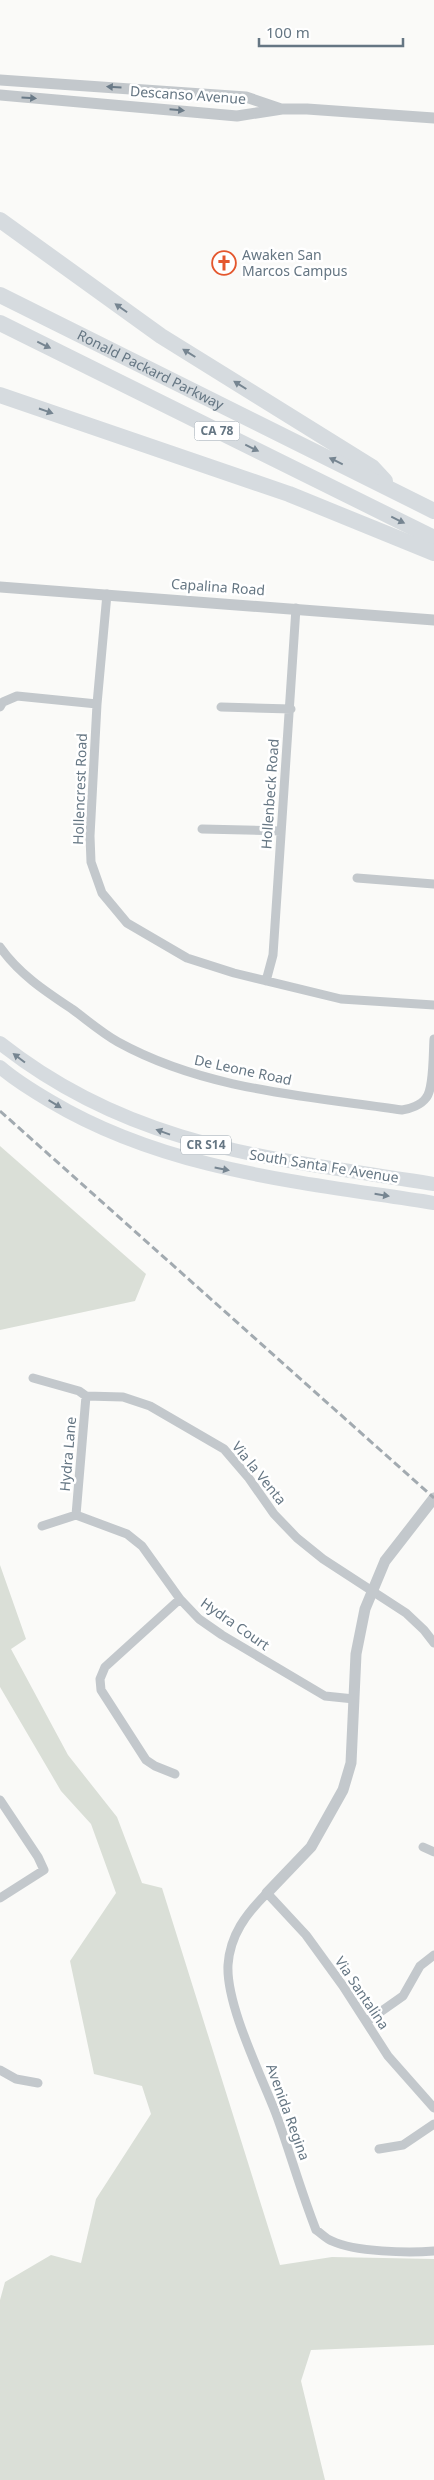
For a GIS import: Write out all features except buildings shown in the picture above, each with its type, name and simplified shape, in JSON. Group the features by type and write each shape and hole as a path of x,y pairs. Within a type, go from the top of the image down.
{"highway":[{"path":"0,220 162,336 372,467 395,492"},
{"name":"Ronald Packard Parkway","path":"0,295 434,511"},
{"name":"Ronald Packard Parkway","path":"0,324 434,538"},
{"path":"0,395 289,494 434,553"}],"main road":[{"name":"South Santa Fe Avenue","path":"0,1043 57,1083 96,1105 171,1135 254,1155 434,1184"},
{"name":"South Santa Fe Avenue","path":"0,1067 70,1113 151,1149 209,1166 242,1173 434,1203"}],"street":[{"path":"0,80 246,96 282,109"},
{"name":"Descanso Avenue","path":"0,95 237,116 282,109 434,118"},
{"name":"Capalina Road","path":"0,587 296,608 434,620"},
{"name":"Hollencrest Road","path":"107,594 90,836 92,862 102,893 127,923 145,936 187,958 234,973 341,999 434,1004"},
{"name":"Hollenbeck Road","path":"266,981 273,955 291,709 296,608"},
{"path":"0,707 3,702 17,696 98,704"},
{"path":"221,707 291,709"},
{"path":"202,828 281,832"},
{"path":"357,878 434,884"},
{"name":"De Leone Road","path":"0,947 8,958 32,982 118,1042 182,1071 219,1082 402,1110 412,1108 427,1098 430,1086 434,1039"},
{"name":"Via la Venta","path":"34,1378 79,1391 86,1396 123,1397 150,1406 224,1449 248,1477 274,1514 297,1538 323,1559 406,1613 424,1630 434,1643"},
{"name":"Hydra Lane","path":"76,1515 86,1396"},
{"path":"267,1893 311,1847 343,1790 351,1763 356,1654 365,1609 385,1561 410,1526 434,1498"},
{"path":"42,1526 76,1515"},
{"name":"Hydra Court","path":"76,1515 127,1534 142,1546 180,1599 199,1619 222,1635 298,1682 325,1696 354,1699"},
{"path":"175,1774 146,1760 101,1690 100,1679 105,1667 180,1599"},
{"path":"0,1800 38,1857 44,1870 0,1898"},
{"path":"423,1848 434,1852"},
{"name":"Via Santalina","path":"267,1893 306,1935 388,2056 434,2108"},
{"name":"Avenida Regina","path":"267,1893 240,1923 232,1943 228,1966 230,1988 245,2035 277,2116 316,2230 331,2241 353,2247 413,2252 434,2251"},
{"path":"366,2022 403,1996 420,1966 434,1955"},
{"path":"0,2070 16,2079 38,2083"},
{"path":"379,2148 403,2145 434,2124"}],"shaded area":[{"path":"0,1146 146,1274 135,1301 0,1330"},
{"path":"0,1565 26,1639 11,1649 68,1755 117,1817 142,1883 162,1888 280,2265 332,2257 434,2259 434,2345 311,2350 301,2381 325,2480 0,2480 0,2300 5,2282 51,2255 81,2263 96,2199 151,2114 142,2086 94,2074 70,1961 116,1893 91,1824 61,1791 0,1687"}],"railway":[{"path":"0,1111 434,1498"}],"place":[{"name":"Awaken San Marcos Campus","path":"224,263"}]}
